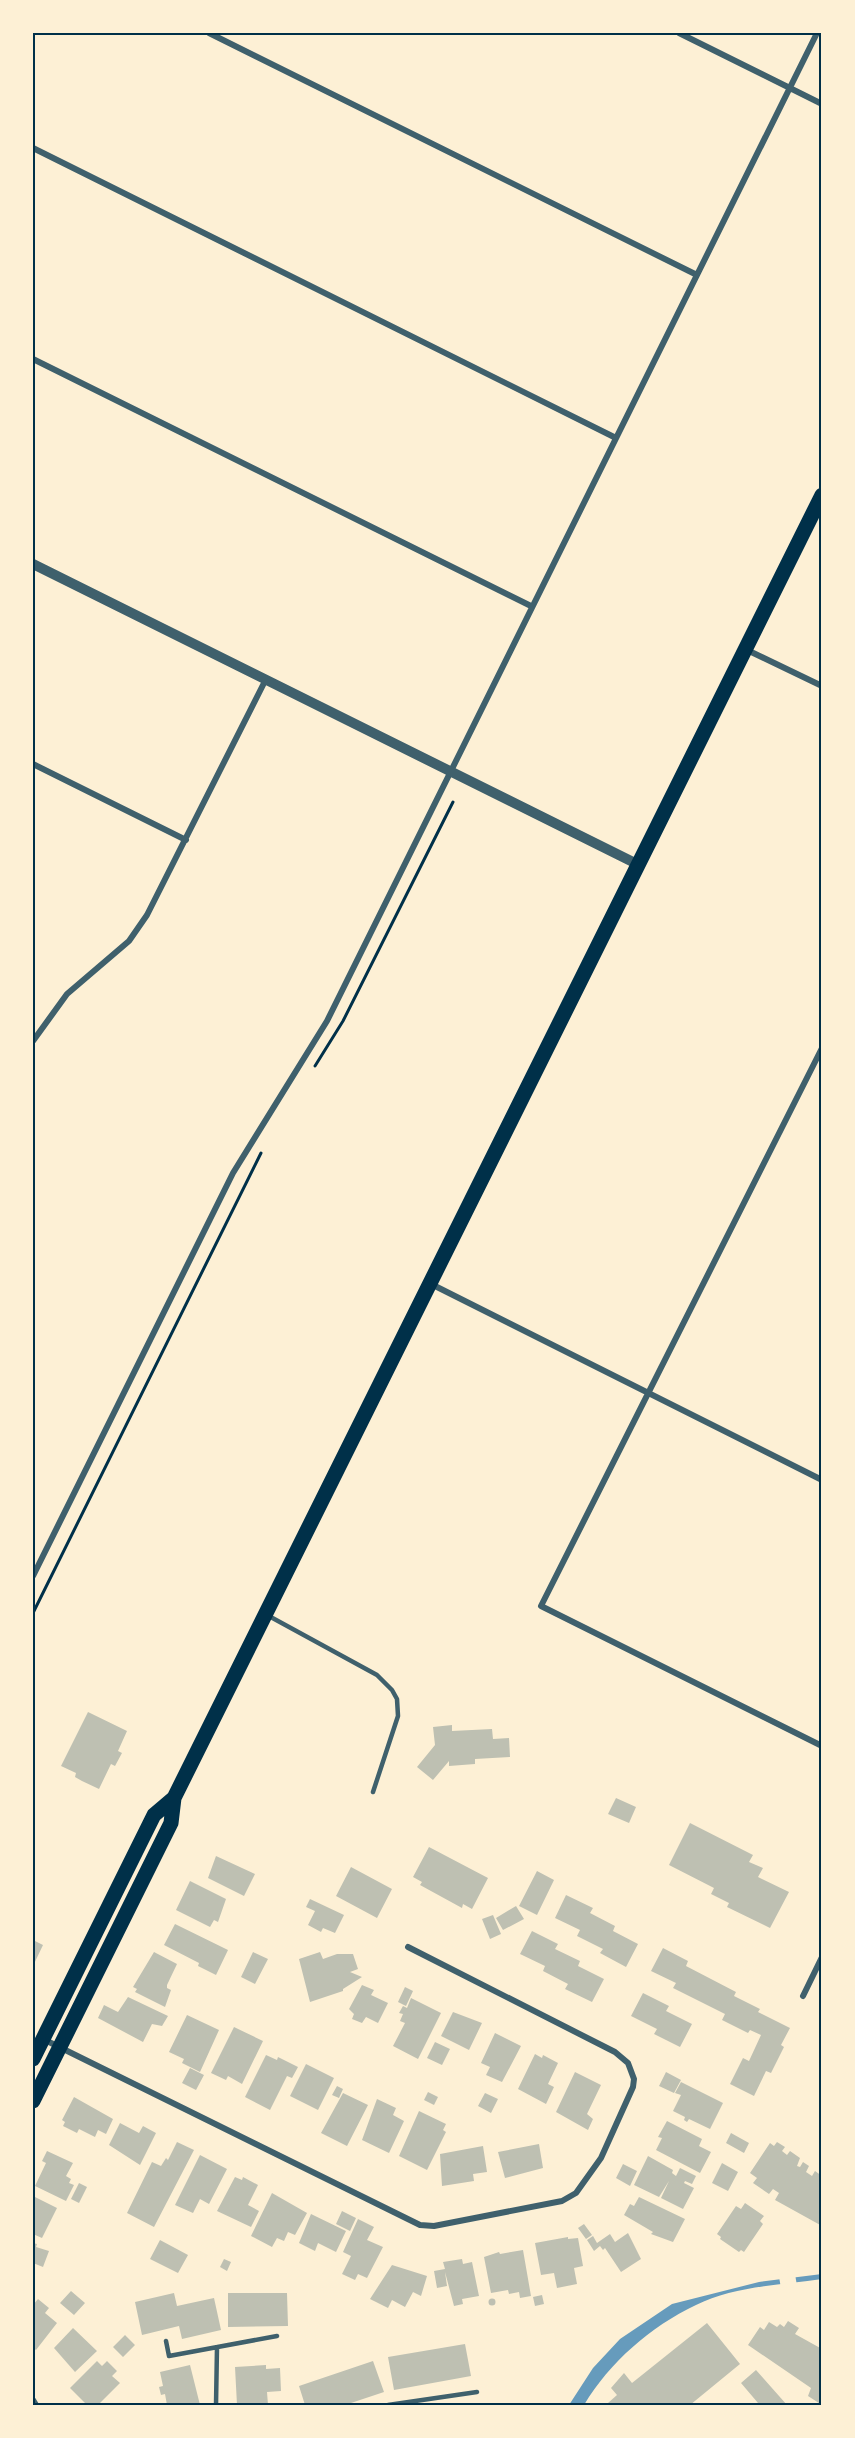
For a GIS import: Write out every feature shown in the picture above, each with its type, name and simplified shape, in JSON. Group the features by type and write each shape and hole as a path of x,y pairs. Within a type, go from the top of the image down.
{"main road":[{"path":"33,2101 171,1823 174,1798 822,495"},
{"path":"33,2059 154,1815 174,1798"}],"street":[{"path":"209,33 695,274"},
{"path":"679,33 822,104"},
{"path":"33,1576 233,1173 327,1021 614,437 817,33"},
{"path":"33,148 614,437"},
{"path":"33,359 531,606"},
{"path":"33,564 637,864"},
{"path":"746,650 822,686"},
{"path":"33,1041 67,994 129,941 147,915 265,681"},
{"path":"33,764 186,840"},
{"path":"822,1047 650,1394 541,1606 822,1746"},
{"path":"429,1283 822,1480"},
{"path":"43,2039 413,2223 427,2226 562,2201 576,2193 602,2158 631,2094 632,2071 628,2063 615,2052 408,1947"},
{"path":"803,1996 822,1957"},
{"path":"33,2400 36,2405"}],"lane":[{"path":"265,1614 377,1675 392,1690 398,1707 396,1724 373,1792"},
{"path":"166,2341 169,2355 277,2336"},
{"path":"216,2405 217,2347"},
{"path":"388,2405 424,2402 477,2392"}],"path":[{"path":"309,1075 343,1022 453,802"},
{"path":"33,1613 262,1152"}],"water":[{"path":"822,2274 822,2279 741,2290 696,2305 663,2324 632,2347 606,2374 584,2405 569,2405 593,2368 620,2339 672,2304 759,2282"}],"pier":[{"path":"795,2274 797,2286 781,2288 779,2277"}],"building":[{"path":"88,1712 127,1731 118,1751 122,1753 115,1766 111,1764 99,1789 75,1777 76,1773 61,1766"},
{"path":"452,1725 452,1731 492,1729 493,1739 509,1738 510,1757 475,1759 475,1764 449,1766 449,1761 433,1780 417,1767 435,1745 433,1727"},
{"path":"616,1798 636,1807 629,1823 608,1814"},
{"path":"690,1823 753,1855 749,1862 763,1868 758,1877 789,1892 770,1928 727,1907 729,1903 711,1894 714,1888 669,1865"},
{"path":"429,1847 488,1878 472,1909 463,1904 462,1908 420,1885 422,1882 413,1877"},
{"path":"216,1856 255,1874 244,1896 208,1878"},
{"path":"351,1867 392,1889 377,1918 336,1896"},
{"path":"537,1871 554,1880 537,1915 519,1906"},
{"path":"190,1881 226,1899 218,1922 214,1920 210,1927 176,1910"},
{"path":"566,1895 593,1908 590,1913 615,1926 613,1931 638,1944 626,1967 600,1953 603,1949 577,1936 580,1930 555,1918"},
{"path":"310,1899 344,1915 335,1933 323,1928 321,1932 308,1925 315,1911 306,1907"},
{"path":"516,1906 524,1919 503,1930 496,1918"},
{"path":"493,1915 501,1934 490,1939 482,1919"},
{"path":"175,1924 228,1950 216,1975 198,1966 199,1963 164,1945"},
{"path":"532,1931 558,1944 555,1949 580,1961 578,1966 604,1979 592,2002 565,1989 568,1984 543,1971 545,1966 520,1954"},
{"path":"33,1940 43,1945 33,1966"},
{"path":"663,1948 688,1961 686,1966 736,1992 734,1996 760,2009 758,2012 790,2028 781,2045 784,2047 771,2073 766,2071 754,2096 730,2084 743,2058 749,2061 761,2035 750,2030 748,2033 722,2020 725,2014 673,1988 676,1983 651,1971"},
{"path":"154,1952 177,1964 167,1985 167,1988 171,1990 165,2007 135,1992 137,1989 133,1987"},
{"path":"253,1952 268,1959 255,1984 241,1977"},
{"path":"320,1952 323,1959 337,1954 353,1954 358,1969 350,1972 362,1977 343,1991 310,2002 299,1959"},
{"path":"362,1985 374,1990 371,1995 388,2003 378,2023 366,2017 362,2023 352,2019 354,2014 349,2009"},
{"path":"405,1987 413,1991 406,2006 398,2002"},
{"path":"643,1993 669,2006 666,2011 692,2024 680,2047 654,2034 657,2029 631,2016"},
{"path":"128,1997 168,2016 162,2026 152,2024 143,2042 98,2018 104,2005 118,2012"},
{"path":"411,1998 441,2013 418,2059 393,2046 405,2023 400,2021 403,2014 399,2013 403,2006 407,2008"},
{"path":"453,2012 482,2023 469,2050 441,2036"},
{"path":"187,2015 219,2030 200,2072 182,2063 184,2059 169,2052"},
{"path":"234,2027 263,2041 242,2084 228,2076 226,2080 211,2073"},
{"path":"495,2033 521,2046 502,2082 486,2075 490,2067 481,2063"},
{"path":"435,2042 450,2049 442,2065 427,2058"},
{"path":"535,2054 542,2058 543,2055 558,2063 548,2084 554,2087 546,2104 518,2089"},
{"path":"266,2055 277,2060 278,2057 298,2067 292,2078 287,2076 270,2110 245,2097"},
{"path":"306,2064 334,2078 318,2110 290,2096"},
{"path":"190,2068 204,2075 196,2090 182,2083"},
{"path":"575,2072 601,2085 587,2114 593,2119 588,2130 556,2112"},
{"path":"666,2072 681,2080 674,2093 659,2086"},
{"path":"681,2082 723,2103 710,2129 689,2119 687,2122 684,2120 685,2117 673,2111 681,2095 675,2093"},
{"path":"337,2086 343,2089 339,2098 332,2095"},
{"path":"428,2092 438,2097 434,2105 424,2100"},
{"path":"343,2093 368,2105 347,2146 321,2133"},
{"path":"485,2093 498,2099 491,2113 478,2106"},
{"path":"74,2097 113,2119 106,2134 98,2130 95,2137 79,2129 77,2133 63,2126 65,2122 62,2120"},
{"path":"377,2099 396,2108 393,2115 404,2121 389,2153 362,2140"},
{"path":"419,2111 446,2124 443,2130 446,2132 427,2170 399,2156"},
{"path":"667,2121 702,2139 699,2146 711,2152 700,2173 656,2150 662,2138 658,2137"},
{"path":"120,2123 139,2133 143,2126 156,2133 140,2165 109,2145"},
{"path":"731,2133 749,2143 744,2153 726,2143"},
{"path":"177,2142 194,2150 154,2227 127,2213 152,2162 161,2166 166,2158 168,2160"},
{"path":"777,2142 785,2147 782,2151 787,2155 790,2151 800,2158 797,2166 800,2167 803,2162 809,2166 806,2172 812,2176 815,2171 822,2176 822,2226 775,2200 779,2193 773,2189 769,2194 753,2183 757,2178 750,2173 770,2143 774,2146"},
{"path":"539,2144 543,2168 505,2178 498,2152"},
{"path":"483,2146 487,2172 473,2174 474,2181 442,2186 440,2154"},
{"path":"47,2151 73,2163 66,2176 71,2179 69,2183 74,2185 66,2201 35,2186 46,2163 42,2161"},
{"path":"200,2155 227,2169 209,2204 200,2199 193,2213 175,2205"},
{"path":"648,2156 673,2170 672,2173 676,2176 680,2168 696,2176 692,2184 685,2181 684,2183 694,2188 683,2209 661,2198 669,2181 659,2197 634,2185"},
{"path":"722,2163 738,2172 728,2191 712,2183"},
{"path":"623,2164 637,2171 630,2186 616,2178"},
{"path":"235,2177 242,2180 243,2177 258,2185 248,2205 259,2211 251,2227 217,2211"},
{"path":"79,2183 87,2187 79,2203 71,2199"},
{"path":"272,2193 307,2213 295,2235 288,2232 284,2241 277,2238 272,2247 251,2236"},
{"path":"33,2196 57,2208 42,2238 33,2234"},
{"path":"639,2197 685,2219 673,2242 651,2234 653,2232 624,2215 630,2204 634,2206"},
{"path":"745,2203 764,2216 760,2221 763,2224 744,2252 741,2250 739,2252 720,2239 721,2237 717,2234 736,2206 741,2209"},
{"path":"342,2211 356,2218 350,2231 336,2224"},
{"path":"311,2214 346,2231 336,2252 318,2243 315,2251 299,2243"},
{"path":"358,2219 374,2227 367,2240 383,2247 367,2278 358,2274 355,2280 342,2274 351,2256 343,2252"},
{"path":"584,2224 592,2235 586,2239 578,2228"},
{"path":"628,2233 641,2259 621,2272 605,2248 603,2250 600,2246 594,2251 587,2240 593,2236 597,2243 610,2234 615,2242"},
{"path":"568,2237 568,2239 578,2238 583,2266 574,2268 577,2284 557,2288 554,2273 541,2275 535,2243"},
{"path":"160,2240 188,2255 178,2273 150,2259"},
{"path":"33,2243 37,2244 36,2247 49,2251 43,2267 33,2263"},
{"path":"523,2250 531,2296 520,2298 519,2292 509,2294 508,2290 491,2293 484,2257 499,2252 500,2254"},
{"path":"224,2259 231,2262 227,2271 220,2267"},
{"path":"462,2259 463,2264 472,2262 479,2296 462,2299 463,2304 454,2306 445,2272 447,2286 437,2288 434,2271 445,2269 443,2262"},
{"path":"392,2265 427,2276 421,2296 413,2292 405,2307 392,2300 388,2308 370,2299"},
{"path":"71,2291 85,2303 74,2315 60,2303"},
{"path":"174,2293 177,2306 214,2298 221,2330 182,2339 179,2326 142,2335 135,2302"},
{"path":"228,2293 287,2293 288,2326 228,2327"},
{"path":"542,2295 544,2304 535,2306 533,2297"},
{"path":"38,2299 49,2308 45,2313 57,2323 36,2350 33,2348 33,2305"},
{"path":"492,2299 495,2302 492,2305 489,2302"},
{"path":"788,2321 799,2328 795,2334 822,2349 822,2405 808,2396 811,2388 748,2345 760,2327 764,2330 769,2322 777,2327 780,2324 784,2327"},
{"path":"707,2323 740,2364 690,2405 610,2405 608,2403 617,2395 611,2388 624,2373 632,2383"},
{"path":"73,2328 97,2351 75,2372 54,2348"},
{"path":"125,2335 135,2345 123,2357 113,2347"},
{"path":"465,2344 471,2376 394,2390 388,2357"},
{"path":"97,2361 102,2366 107,2361 117,2371 112,2376 120,2383 98,2405 87,2405 70,2388"},
{"path":"373,2361 384,2392 345,2405 305,2405 299,2386"},
{"path":"190,2365 200,2405 167,2405 165,2394 161,2395 159,2387 163,2386 160,2372"},
{"path":"266,2365 266,2369 280,2368 281,2391 267,2392 268,2405 237,2405 235,2367"},
{"path":"756,2370 787,2405 755,2405 758,2403 741,2383"}]}
